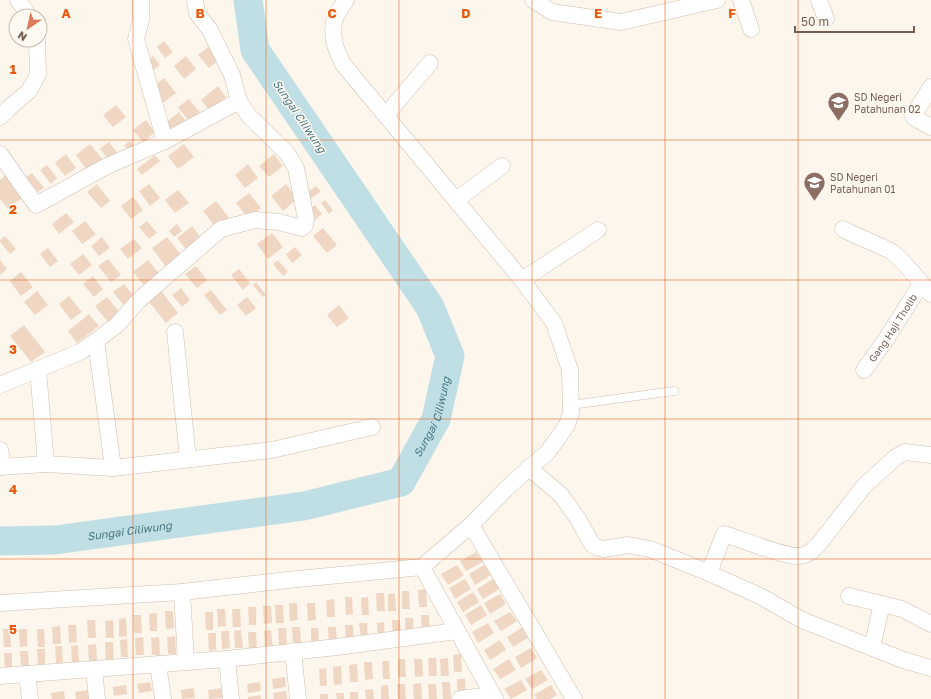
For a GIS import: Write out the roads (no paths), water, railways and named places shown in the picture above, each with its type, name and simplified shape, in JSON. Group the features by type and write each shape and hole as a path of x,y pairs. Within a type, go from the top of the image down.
{"street":[{"path":"141,0 141,20 136,39 166,141"},
{"path":"0,386 80,352 96,341 118,324 139,300 221,229 255,220 279,222 302,228 305,225 306,219 296,168 287,153 250,116 239,101 232,75 210,30 198,13 195,0"},
{"path":"0,603 182,592 422,567 471,525 529,468 547,453 567,425 571,413 570,370 554,322 522,280 343,64 336,50 334,36 335,19 346,0"},
{"path":"534,0 552,12 621,22 717,0"},
{"path":"741,0 751,29"},
{"path":"819,0 826,19"},
{"path":"0,117 29,92 38,74 37,48"},
{"path":"386,115 430,63"},
{"path":"931,87 913,113 913,116 931,127"},
{"path":"0,154 36,205 106,166 166,141 239,101"},
{"path":"456,200 502,166"},
{"path":"843,229 892,252 926,288"},
{"path":"522,280 598,230"},
{"name":"Gang Haji Tholib","path":"864,370 926,288"},
{"path":"175,332 188,459"},
{"path":"96,341 113,468"},
{"path":"38,370 46,464"},
{"path":"0,450 1,467 46,464 113,468 272,450 372,427"},
{"path":"709,573 724,534 787,555 799,556 810,553 865,485 896,457 905,452 931,456"},
{"path":"529,468 561,495 578,519 592,544 596,547 604,549 628,545 640,546 709,573 760,596 802,620 903,660 931,668"},
{"path":"471,525 574,699"},
{"path":"422,567 493,697 460,699"},
{"path":"182,592 186,662"},
{"path":"850,596 902,609 931,624"},
{"path":"872,647 882,604"},
{"path":"0,676 228,659 337,647 457,631"},
{"path":"293,651 298,699"},
{"path":"228,659 231,699"},
{"path":"158,664 163,699"},
{"path":"94,669 97,699"},
{"path":"27,674 30,699"}],"lane":[{"path":"570,405 674,391"}],"waterway":[{"name":"Sungai Ciliwung","path":"0,541 55,540 304,506 401,482 436,419 450,356 430,307 255,50 248,0"}],"place":[{"name":"SD Negeri Patahunan 02","path":"838,122"},
{"name":"SD Negeri Patahunan 01","path":"815,202"}]}
